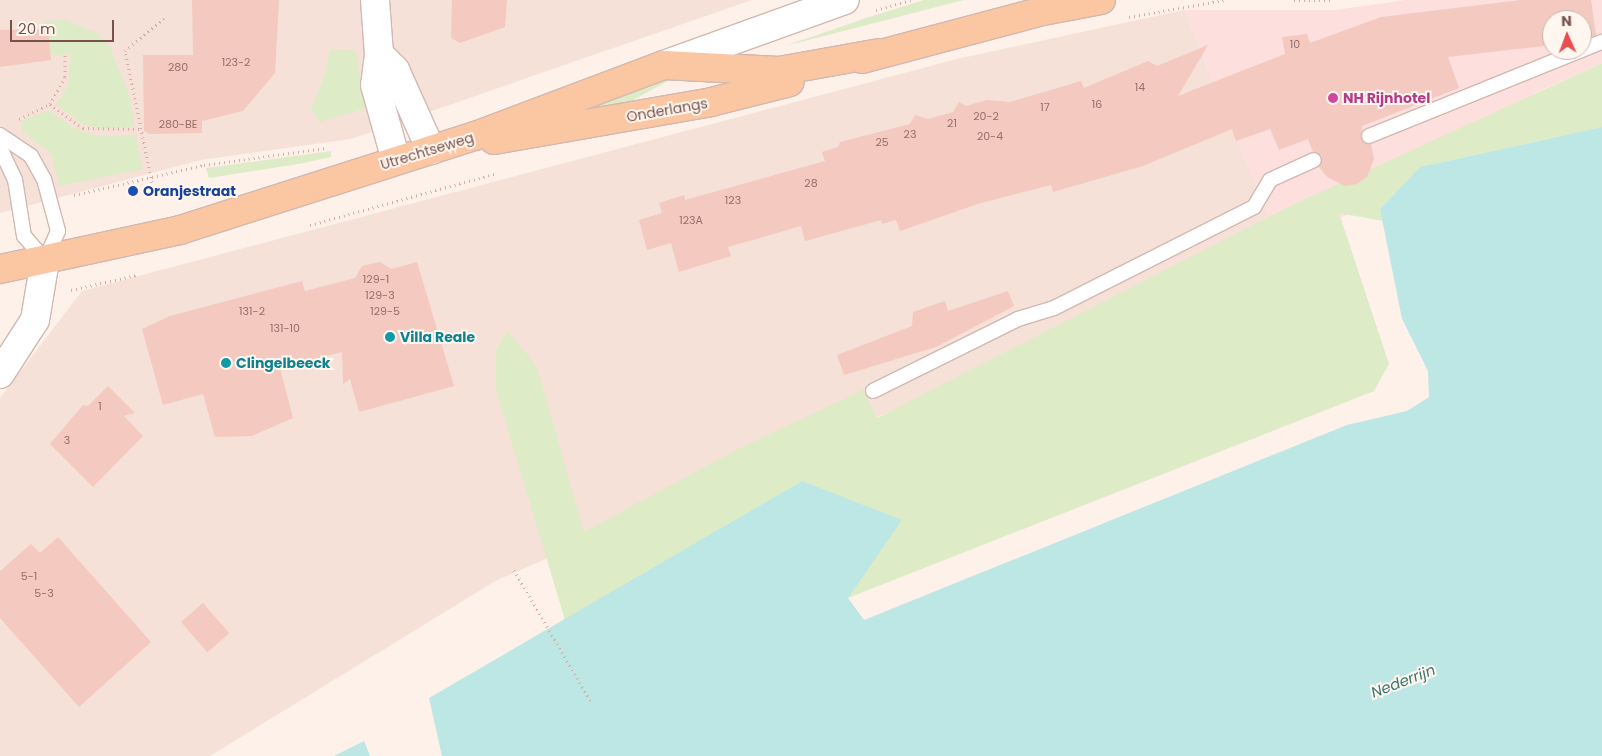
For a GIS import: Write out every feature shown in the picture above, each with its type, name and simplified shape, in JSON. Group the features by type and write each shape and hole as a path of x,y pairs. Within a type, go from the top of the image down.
{"main road":[{"name":"Onderlangs","path":"441,147 515,139 711,102 879,54 1101,0"},
{"name":"Onderlangs","path":"664,65 779,71 879,54"},
{"name":"Utrechtseweg","path":"0,269 180,230 441,147 664,65"}],"street":[{"path":"375,0 379,54 375,85 396,160"},
{"name":"Utrechtseweg","path":"664,65 845,0"},
{"path":"379,54 395,70 441,147"},
{"path":"0,374 35,320 45,260"}],"lane":[{"path":"1369,136 1602,42"},
{"path":"0,135 31,156 51,201 58,231 45,260 24,236 15,180 0,148"},
{"path":"873,391 1018,320 1054,308 1254,207 1270,180 1314,160"}],"path":[{"path":"1294,0 1333,0"},
{"path":"154,187 125,51 164,18"},
{"path":"18,120 50,104 65,77 65,55"},
{"path":"50,104 83,128 142,129"},
{"path":"51,201 151,177 332,147"},
{"path":"407,197 508,170"},
{"path":"514,570 591,702"}],"shaded area":[{"path":"0,0 752,0 351,139 201,160 0,213"},
{"path":"1406,0 1602,0 1602,63 1535,93 1379,201 1280,244 1184,10 1336,10"},
{"path":"1184,10 1280,244 497,580 210,756 0,756 0,398 82,291 957,59"}],"green space":[{"path":"924,0 964,0 785,46 869,17"},
{"path":"65,20 99,34 109,45 129,94 135,126 104,129 84,125 56,104 68,86 71,54 51,56 44,21"},
{"path":"330,49 355,50 366,108 320,122 311,110 326,72"},
{"path":"1602,63 1602,127 1420,167 1380,209 1383,221 1339,213 1389,364 1374,391 848,598 802,481 565,620 496,390 496,350 508,331 537,367 584,532 740,448 863,390 877,418 1286,208"},
{"path":"669,76 670,80 613,111 561,115"},
{"path":"49,110 72,127 97,136 136,135 142,169 59,186 51,154 22,131 22,121"},
{"path":"331,151 331,157 304,163 209,178 206,168"}],"water":[{"name":"Nederrijn","path":"1602,127 1602,756 442,756 429,698 802,481 902,520 848,598 864,620 1347,425 1407,411 1429,397 1428,371 1402,319 1380,209 1420,167"},
{"path":"364,741 370,756 334,756"}],"building":[{"path":"192,0 279,0 275,73 243,111 202,121 202,133 150,134 144,131 143,55 193,55"},
{"path":"452,0 507,0 505,27 460,43 451,38"},
{"path":"1521,0 1591,0 1596,35 1592,37 1592,10 1542,10 1542,46 1448,57 1459,88 1362,126 1361,139 1371,144 1374,159 1367,177 1357,184 1345,186 1327,177 1319,167 1322,156 1313,152 1308,139 1279,150 1270,129 1236,141 1232,129 1143,166 1053,192 1051,185 981,203 900,231 896,220 882,224 881,220 805,241 801,226 728,247 731,256 679,272 671,243 647,250 639,220 662,213 659,203 684,195 685,200 825,161 822,152 838,147 840,142 910,124 915,115 928,119 953,112 959,102 966,106 987,100 1010,102 1081,81 1084,88 1148,61 1157,66 1208,45 1178,96 1285,54 1282,37 1307,34 1310,43 1381,17"},
{"path":"48,29 51,60 0,67 0,30"},
{"path":"380,262 392,269 417,262 454,386 359,412 350,379 343,384 342,352 280,368 293,418 252,436 215,437 203,394 163,405 142,329 170,316 302,281 305,291 355,278 362,266"},
{"path":"1008,291 1014,306 936,347 844,375 837,355 912,326 913,312 945,301 948,311"},
{"path":"108,386 135,413 124,416 143,436 93,487 50,444 83,405 88,406"},
{"path":"58,537 151,642 79,707 0,618 0,571 31,544 40,553"},
{"path":"203,603 229,633 207,652 181,622"}],"place":[{"name":"NH Rijnhotel","path":"1333,98"},
{"name":"Oranjestraat","path":"133,191"},
{"name":"Villa Reale","path":"390,337"},
{"name":"Clingelbeeck","path":"226,363"}]}
